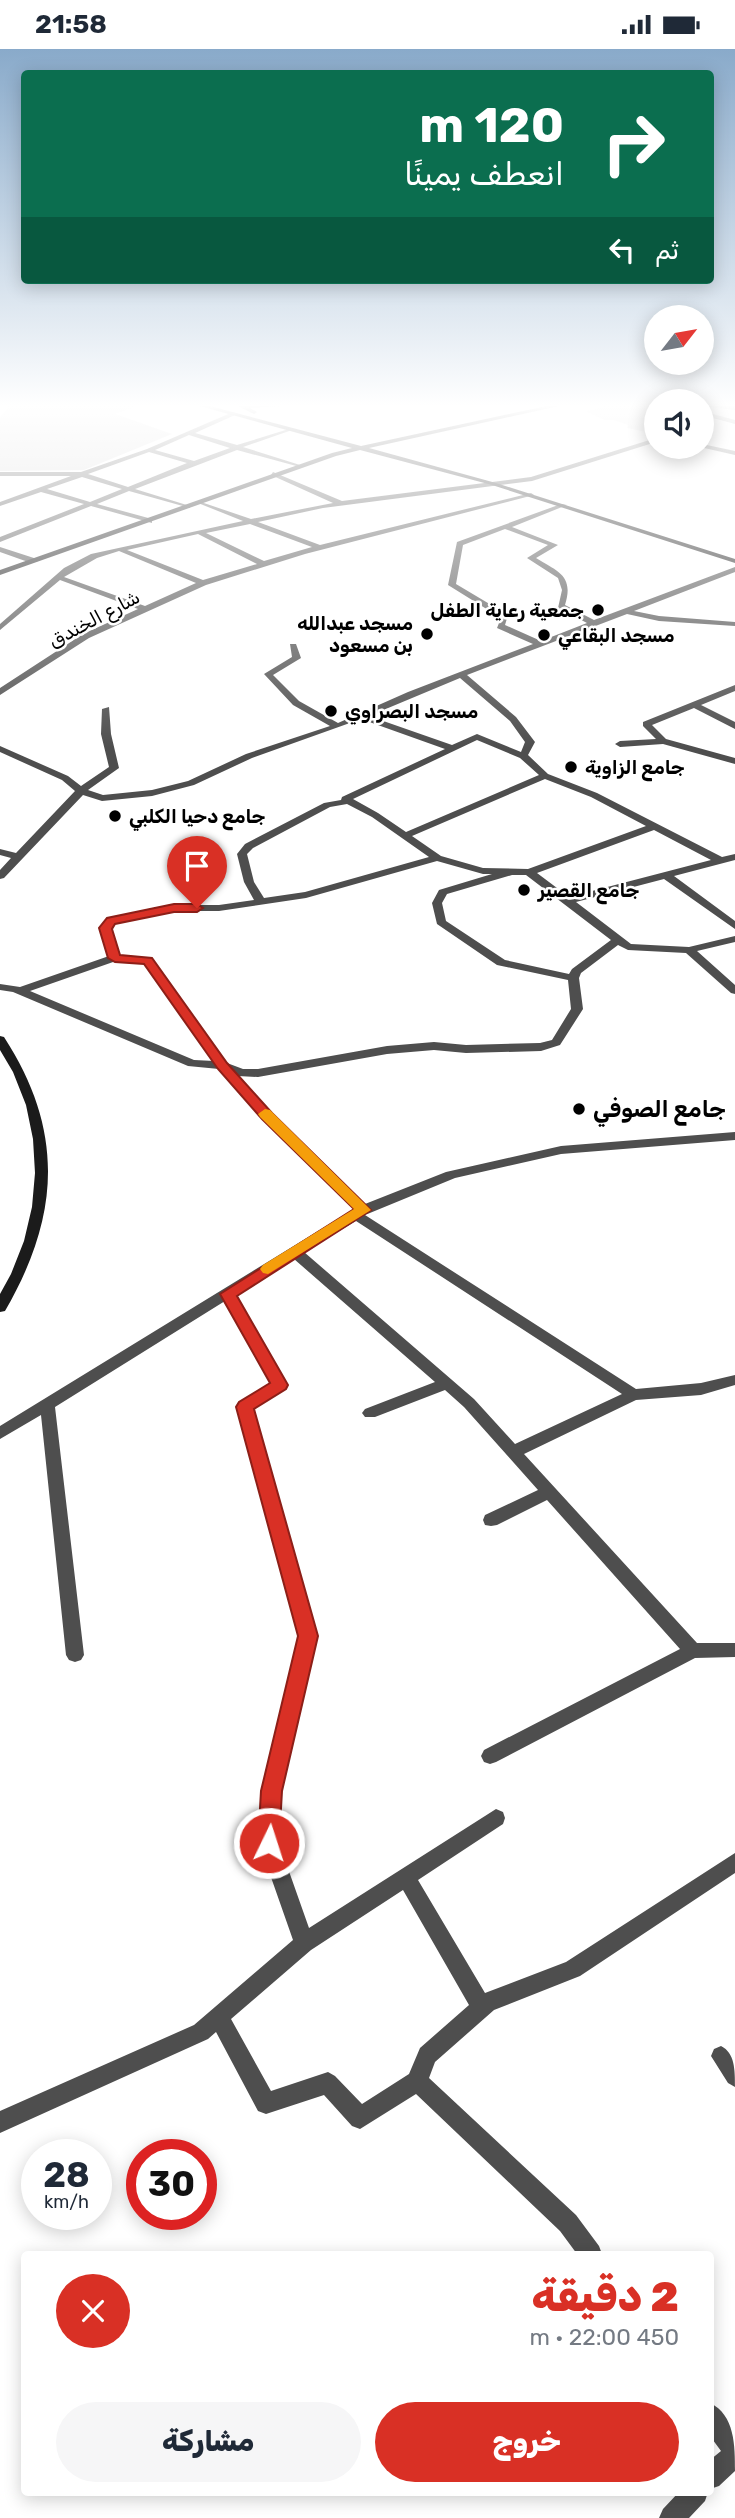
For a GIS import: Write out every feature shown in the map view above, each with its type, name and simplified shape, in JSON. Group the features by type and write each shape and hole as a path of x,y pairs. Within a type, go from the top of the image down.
{"main road":[{"path":"0,573 160,517"},
{"path":"601,517 735,561"},
{"path":"622,517 735,553"},
{"path":"0,1040 16,1063 31,1102 42,1151 44,1184 38,1219 25,1257 0,1307"}],"street":[{"path":"0,540 61,517"},
{"path":"136,517 149,521"},
{"path":"242,517 320,548"},
{"path":"0,628 58,577 94,557 119,549 271,517"},
{"name":"شارع الخندق","path":"0,692 86,636 203,583 320,548 443,517"},
{"path":"531,517 460,544 452,585 505,617 500,626 540,644"},
{"path":"505,527 554,545 531,558 561,577 566,590 561,606 595,624"},
{"path":"199,532 263,564"},
{"path":"72,548 94,557"},
{"path":"0,549 34,561"},
{"path":"119,549 203,583"},
{"path":"0,749 65,778 81,791 102,798 152,793 191,783 249,756 338,726 462,674 735,569"},
{"path":"58,577 145,609"},
{"path":"627,611 650,620 695,620 720,626 735,624"},
{"path":"293,646 297,658 268,674 296,703 338,726"},
{"path":"462,674 513,719 530,742 523,756"},
{"path":"663,741 646,724 735,688"},
{"path":"695,705 735,726"},
{"path":"0,876 81,791 114,768 106,734 106,709"},
{"path":"360,716 450,748"},
{"path":"654,826 529,872 483,871 437,858 375,815 345,799 477,737 523,756 545,776 594,795 722,861"},
{"path":"620,744 663,741 735,761"},
{"path":"405,836 545,776"},
{"path":"260,901 249,882 242,854 249,846 327,805 349,801"},
{"path":"0,852 18,857"},
{"path":"568,901 735,857"},
{"path":"115,958 106,928 111,921 174,908 219,908 306,895 437,858"},
{"path":"529,872 628,947 690,950 735,939"},
{"path":"508,873 443,893 437,902 441,922 501,963 573,978"},
{"path":"667,876 735,926"},
{"path":"0,986 20,991 192,1063 223,1066 241,1073 258,1073 422,1047 541,1047 556,1042 578,1009 573,978 576,971 618,940"},
{"path":"690,950 735,991"},
{"path":"20,991 115,958 148,960 223,1066 359,1212 634,1395"},
{"path":"0,1433 359,1212 451,1175 561,1150 735,1136"},
{"path":"295,1252 376,1319 447,1383 550,1492 693,1651"},
{"path":"228,1294 280,1385 245,1407 308,1636 272,1791 269,1843 304,1943"},
{"path":"513,1452 634,1395 701,1389 735,1380"},
{"path":"370,1413 447,1383"},
{"path":"47,1405 75,1655"},
{"path":"492,1520 550,1492"},
{"path":"490,1756 693,1651 735,1650"},
{"path":"0,2122 201,2032 304,1943 496,1818"},
{"path":"219,2017 266,2103 328,2084 360,2118 417,2081 427,2055 482,2007 573,1969 735,1862"},
{"path":"406,1877 482,2007"},
{"path":"721,2056 735,2075"},
{"path":"417,2081 568,2223 589,2251"},
{"path":"714,2421 735,2449"},
{"path":"714,2473 735,2455"},
{"path":"671,2518 692,2496"}],"slow traffic":[{"path":"265,1114 363,1210 268,1269"}],"place":[{"name":"جمعية رعاية الطفل","path":"598,610"},
{"name":"مسجد عبدالله بن مسعود","path":"427,634"},
{"name":"مسجد البقاعي","path":"544,635"},
{"name":"مسجد البصراوي","path":"331,711"},
{"name":"جامع الزاوية","path":"571,767"},
{"name":"جامع دحيا الكلبي","path":"115,816"},
{"name":"جامع القصير","path":"524,890"},
{"name":"جامع الصوفي","path":"579,1109"}],"route":[{"path":"197,908 174,908 111,921 106,928 115,958 148,960 223,1066 267,1116 363,1210 228,1294 280,1385 245,1407 308,1636 272,1791 269,1843"}]}
